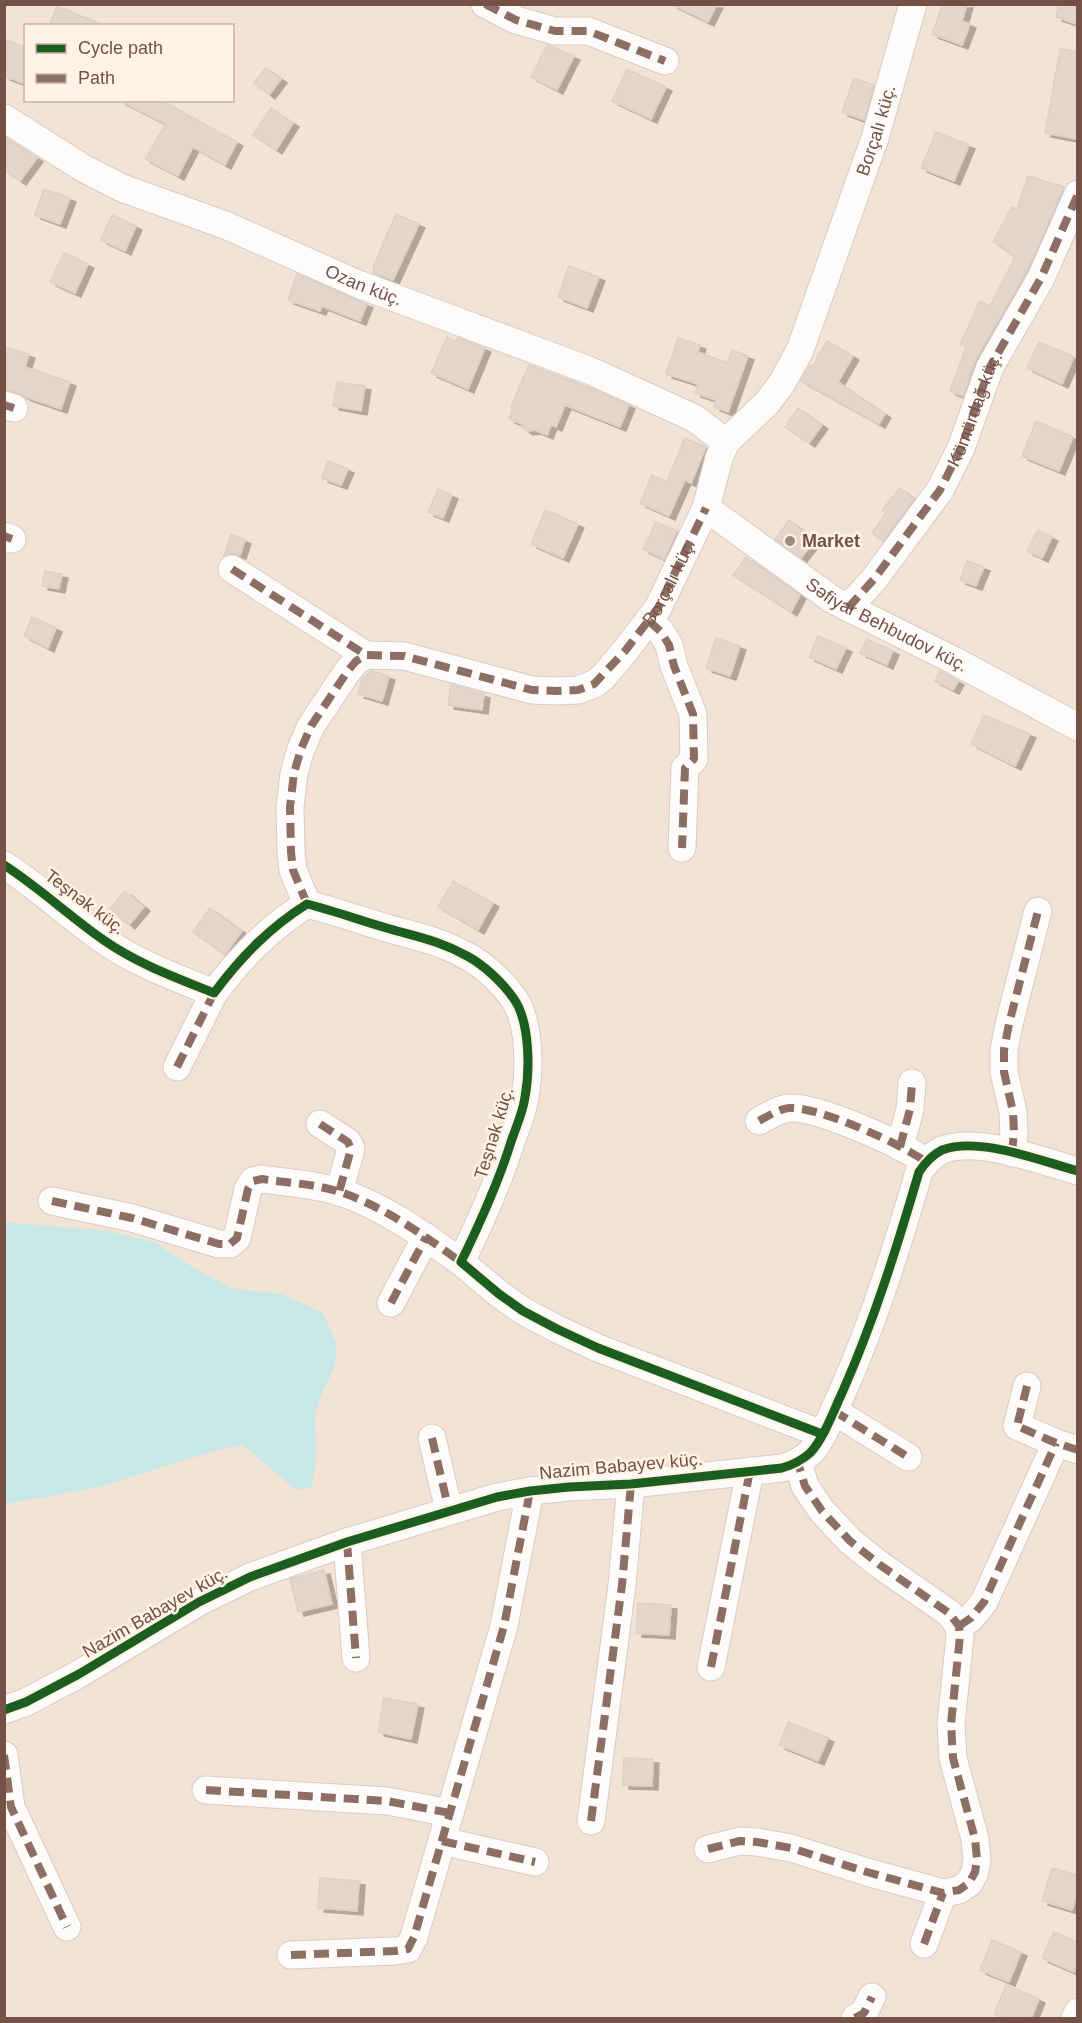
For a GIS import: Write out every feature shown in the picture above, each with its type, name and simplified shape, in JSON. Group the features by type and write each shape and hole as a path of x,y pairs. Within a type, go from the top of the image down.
{"street":[{"path":"486,4 516,20 555,31 588,31 665,61"},
{"name":"Borçalı küç.","path":"366,655 404,656 532,690 557,692 578,690 594,684 603,677 658,608 706,508 719,458 726,442 767,404 782,383 800,350 875,138 913,4"},
{"name":"Ozan küç.","path":"4,118 83,168 122,188 225,225 358,284 591,371 694,418 726,442"},
{"name":"Kömürdağ küç.","path":"848,608 875,578 940,489 961,448 990,367 1041,278 1077,195"},
{"name":"Səfiyar Behbudov küç.","path":"706,508 821,592 848,608 953,660 1077,727"},
{"path":"177,1067 214,993 240,958 290,915 307,904 293,870 291,852 294,773 311,726 346,672 356,661 366,655 232,569"},
{"path":"649,621 662,632 669,645 674,666 693,714 694,759 685,768 682,848"},
{"name":"Teşnək küç.","path":"4,865 28,880 105,941 138,961 214,993"},
{"name":"Teşnək küç.","path":"307,904 341,912 444,944 469,957 490,973 514,1000 522,1018 528,1066 525,1098 489,1206 461,1262"},
{"path":"1012,1153 1013,1112 1004,1072 1004,1050 1038,911"},
{"path":"900,1147 910,1109 912,1083"},
{"path":"759,1121 786,1108 818,1111 900,1147 926,1162"},
{"path":"320,1124 348,1142 351,1149 339,1192"},
{"path":"708,1849 740,1841 791,1848 943,1893 959,1890 969,1883 975,1872 977,1859 975,1839 953,1758 952,1700 960,1636 959,1626 950,1613 880,1565 850,1541 815,1502 805,1486 798,1463 811,1452 828,1422 863,1343 890,1270 920,1172 926,1162 942,1151 963,1146 1012,1153 1077,1171"},
{"path":"52,1201 132,1218 219,1244 230,1244 237,1238 248,1189 253,1181 262,1179 339,1192 365,1202 426,1237 523,1311 557,1329 598,1348 828,1422 908,1457"},
{"path":"391,1303 426,1237"},
{"path":"959,1626 971,1618 984,1602 1067,1446 1017,1426 1028,1386"},
{"path":"432,1438 449,1511"},
{"name":"Nazim Babayev küç.","path":"4,1710 26,1702 79,1674 153,1629 250,1577 347,1542 497,1497 530,1491 569,1486 631,1484 782,1468 798,1463"},
{"path":"711,1668 750,1471"},
{"path":"591,1821 622,1585 631,1484"},
{"path":"291,1955 408,1949 414,1937 504,1626 530,1491"},
{"path":"347,1542 356,1658"},
{"path":"4,1755 11,1807 67,1927"},
{"path":"206,1790 387,1801 450,1813"},
{"path":"442,1841 535,1863"},
{"path":"924,1944 943,1893"},
{"path":"855,2019 864,2013 872,1997"},
{"path":"1075,2019 1077,2012"}],"shaded area":[{"path":"5,5 1077,5 1077,2018 5,2018"}],"water":[{"path":"4,1222 109,1231 156,1243 194,1268 231,1288 282,1294 323,1313 337,1345 334,1369 315,1413 316,1458 312,1488 296,1490 243,1445 220,1449 100,1487 5,1504"}],"building":[{"path":"671,4 717,4 708,22"},
{"path":"943,4 967,4 962,21 970,24 962,45 932,34"},
{"path":"1059,4 1077,4 1077,24 1056,17"},
{"path":"57,6 101,24 50,24"},
{"path":"4,39 24,47 24,83 4,76"},
{"path":"547,45 574,56 557,90 531,77"},
{"path":"1060,49 1077,52 1077,139 1045,133"},
{"path":"266,68 281,79 269,95 254,83"},
{"path":"627,69 666,87 651,119 612,101"},
{"path":"854,78 874,85 864,120 842,112"},
{"path":"123,102 165,102 237,142 225,165 193,147 178,176 145,159 166,124"},
{"path":"271,108 293,123 276,150 253,135"},
{"path":"936,132 969,145 954,181 921,168"},
{"path":"4,137 37,158 20,181 4,170"},
{"path":"1028,176 1064,187 1027,271 976,359 963,396 950,391 966,347 960,345 980,301 990,306 1015,257 1007,252 1008,250 993,242 1012,207 1017,209"},
{"path":"44,189 70,198 60,224 35,215"},
{"path":"396,214 419,224 393,280 373,273 374,265"},
{"path":"112,215 136,226 125,251 101,240"},
{"path":"64,253 88,264 75,293 50,282"},
{"path":"569,266 599,277 587,308 558,297"},
{"path":"297,274 367,304 360,321 322,306 320,311 288,300"},
{"path":"447,337 456,341 458,338 485,348 468,389 431,373"},
{"path":"678,338 700,345 698,352 727,363 732,350 748,356 728,412 714,407 716,400 695,393 698,384 666,374"},
{"path":"827,341 853,356 838,382 885,414 879,424 801,381"},
{"path":"1039,342 1074,357 1062,384 1027,368"},
{"path":"4,347 29,354 25,367 70,382 61,409 19,393 4,390"},
{"path":"529,365 629,405 620,427 565,405 556,427 551,425 547,435 535,430 527,431 522,424 509,419 513,408 511,407"},
{"path":"337,382 365,386 361,411 333,406"},
{"path":"798,408 822,425 809,443 785,427"},
{"path":"1036,421 1073,437 1059,471 1022,456"},
{"path":"685,438 706,447 691,483 685,480 669,516 640,503 652,475 667,482"},
{"path":"328,461 348,469 341,485 322,478"},
{"path":"900,488 914,499 883,541 872,533 886,513 882,510"},
{"path":"438,489 452,495 443,518 428,512"},
{"path":"545,510 578,524 563,558 531,544"},
{"path":"789,520 815,540 801,558 775,539"},
{"path":"656,522 677,531 664,559 643,549"},
{"path":"1038,530 1052,537 1042,558 1027,551"},
{"path":"231,534 245,540 240,555 232,553 224,556"},
{"path":"746,557 800,595 791,612 733,575"},
{"path":"967,561 984,567 976,586 960,580"},
{"path":"45,571 62,574 59,589 42,586"},
{"path":"32,617 56,628 48,648 24,636"},
{"path":"818,636 846,648 836,669 809,657"},
{"path":"716,638 740,646 730,676 706,668"},
{"path":"867,639 893,651 887,665 860,653"},
{"path":"372,671 389,676 382,701 358,694 363,677"},
{"path":"940,671 958,681 953,690 935,681"},
{"path":"451,685 484,694 482,710 448,705"},
{"path":"984,715 1030,734 1015,766 971,744"},
{"path":"453,881 493,903 478,930 438,907"},
{"path":"125,891 144,907 129,925 110,909"},
{"path":"210,908 242,931 225,955 193,932"},
{"path":"324,1570 332,1604 298,1612 290,1579"},
{"path":"638,1603 671,1605 669,1635 636,1633"},
{"path":"384,1698 418,1704 411,1739 378,1732"},
{"path":"788,1722 828,1738 818,1761 779,1745"},
{"path":"624,1758 653,1759 652,1786 623,1785"},
{"path":"1052,1868 1077,1875 1077,1892 1072,1910 1042,1901"},
{"path":"320,1878 359,1881 357,1911 318,1908"},
{"path":"1054,1932 1077,1942 1077,1964 1074,1972 1042,1958"},
{"path":"992,1940 1021,1952 1009,1982 980,1970"},
{"path":"1006,1985 1039,1999 1031,2019 1005,2019 994,2014"}],"marked path":[{"path":"485,4 516,20 555,31 588,31 665,61"},
{"path":"848,608 875,578 940,490 961,448 990,367 1041,278 1078,194"},
{"path":"4,405 14,408"},
{"path":"307,904 293,870 291,852 290,807 294,773 311,726 356,661 366,655 404,656 532,690 578,690 594,684 625,651 658,608 706,508"},
{"path":"4,536 12,539"},
{"path":"232,569 366,655"},
{"path":"649,621 661,632 669,645 674,666 693,714 694,759 685,768 682,848"},
{"path":"1012,1153 1013,1112 1004,1072 1004,1050 1038,911"},
{"path":"177,1067 214,993"},
{"path":"900,1147 910,1109 912,1083"},
{"path":"759,1121 777,1111 789,1108 819,1113 879,1136 926,1162"},
{"path":"320,1124 348,1142 351,1149 339,1192"},
{"path":"52,1201 132,1218 219,1244 230,1244 237,1238 248,1189 253,1181 262,1179 312,1185 331,1189 373,1205 403,1222 461,1262"},
{"path":"391,1303 426,1237"},
{"path":"1027,1386 1017,1426 1078,1450"},
{"path":"834,1411 908,1457"},
{"path":"432,1438 449,1511"},
{"path":"959,1626 971,1618 984,1602 1056,1443"},
{"path":"708,1849 740,1841 791,1848 943,1893 959,1890 969,1883 975,1872 977,1859 975,1839 953,1758 951,1724 960,1636 959,1626 949,1613 850,1541 822,1511 805,1486 798,1463"},
{"path":"711,1667 750,1471"},
{"path":"591,1821 622,1585 631,1484"},
{"path":"291,1955 408,1949 414,1937 504,1626 530,1491"},
{"path":"347,1542 356,1658"},
{"path":"4,1755 11,1807 67,1927"},
{"path":"206,1790 387,1801 450,1813"},
{"path":"442,1841 535,1862"},
{"path":"924,1944 943,1893"},
{"path":"855,2018 864,2013 872,1997"}],"cycle path":[{"path":"4,865 92,932 131,957 214,993 256,944 307,904 438,943 480,964 504,987 519,1009 526,1033 528,1074 523,1109 505,1160 488,1204 461,1262 523,1311 557,1329 598,1348 822,1434"},
{"path":"4,1710 26,1702 79,1674 199,1602 250,1577 347,1542 497,1497 530,1491 631,1484 782,1468 797,1462 810,1453 820,1440 842,1393 884,1284 919,1172 929,1160 942,1150 957,1146 974,1146 1028,1156 1078,1171"}],"place":[{"name":"Market","path":"790,541"}]}
